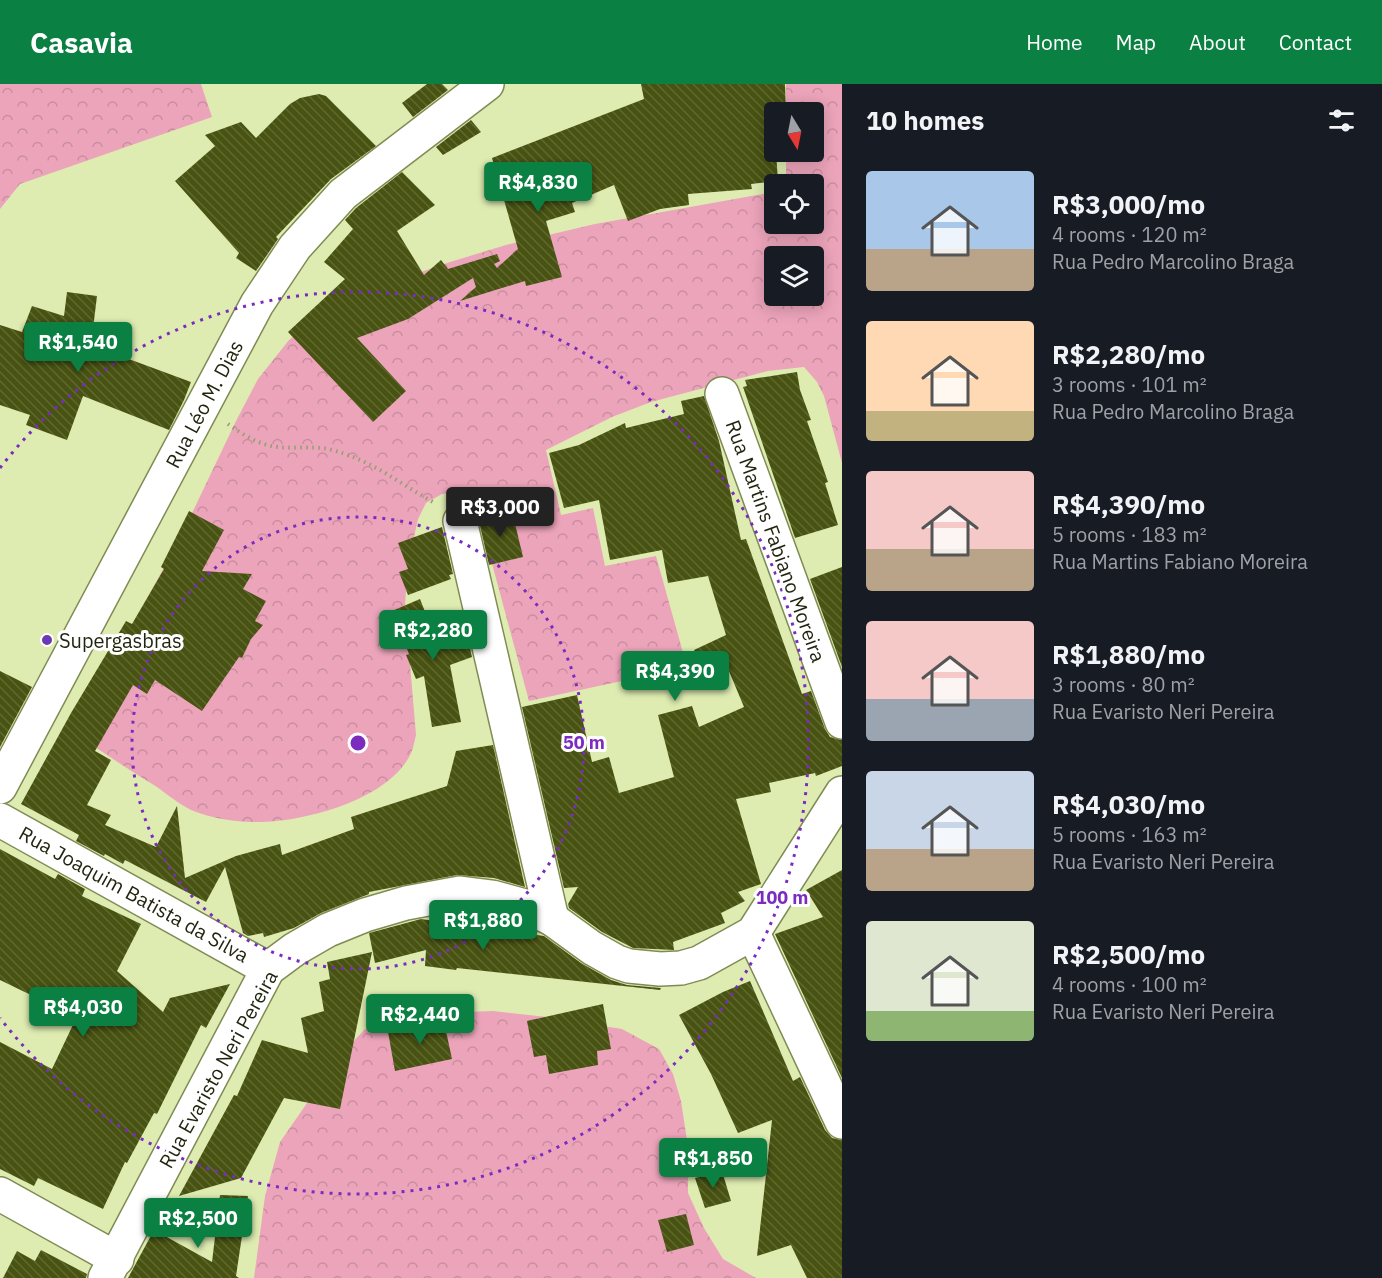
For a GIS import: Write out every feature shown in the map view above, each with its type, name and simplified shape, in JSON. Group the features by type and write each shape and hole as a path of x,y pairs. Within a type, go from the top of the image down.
{"street":[{"name":"Rua Léo M. Dias","path":"0,787 257,304 295,247 343,194 486,84"},
{"name":"Rua Martins Fabiano Moreira","path":"722,394 842,722"},
{"path":"460,521 552,919"},
{"path":"842,793 753,933 842,1122"},
{"name":"Rua Joaquim Batista da Silva","path":"0,820 268,969"},
{"name":"Rua Evaristo Neri Pereira","path":"111,1268 268,969 312,939 364,915 406,903 460,893 492,897 525,906 552,919 592,948 617,962 641,968 681,968 699,963 753,933"},
{"path":"0,1194 111,1268"}],"path":[{"path":"202,408 249,438 266,445 327,449 370,464 391,474 415,492 452,512 460,521"}],"green space":[{"path":"0,84 201,84 212,117 20,184 0,209"},
{"path":"786,84 842,84 842,463 824,396 817,382 804,367 768,371 651,402 612,417 546,450 561,515 593,508 605,566 656,556 687,667 529,701 476,504 467,493 442,494 426,503 418,519 408,564 405,605 416,735 409,757 381,786 340,806 295,818 254,822 222,819 187,808 80,737 139,614 183,532 258,379 289,340 324,313 392,282 506,245 595,224 764,194 764,234 824,234 824,174 786,174 786,162 824,162 824,102 786,102"},
{"path":"493,1011 622,1029 659,1049 673,1074 681,1101 688,1147 688,1193 704,1228 723,1259 756,1278 254,1278 265,1196 280,1142 339,1057 364,1030 396,1017"}],"building":[{"path":"427,84 442,84 448,90 413,117 402,103"},
{"path":"641,84 785,84 786,102 764,102 764,162 777,162 778,174 764,174 764,183 751,184 752,189 688,194 689,205 660,209 628,221 614,185 572,203 575,212 546,221 562,277 526,286 525,281 460,301 476,287 473,278 408,319 357,338 406,391 373,422 288,332 345,279 324,262 353,229 345,220 356,208 402,172 435,205 397,231 424,275 441,260 448,269 497,254 500,261 494,264 497,268 518,249 492,158 644,99"},
{"path":"319,94 326,96 376,146 331,179 276,237 278,239 256,271 236,258 239,253 175,181 215,146 205,135 241,122 256,138 290,104 300,98"},
{"path":"471,120 481,132 443,155 436,147"},
{"path":"67,292 97,296 91,345 191,382 169,430 83,396 67,440 26,425 30,415 0,405 0,325 22,332 32,306 64,316"},
{"path":"797,372 800,390 811,420 807,421 828,482 825,483 838,525 795,538 743,387 747,386 745,380"},
{"path":"704,396 719,441 741,540 746,539 802,694 811,691 830,737 842,740 842,766 816,776 815,773 769,783 771,792 736,799 761,884 738,892 745,901 721,913 725,923 673,942 674,950 633,948 602,932 569,908 568,904 578,887 564,888 522,707 577,695 592,762 609,757 619,793 674,777 658,715 692,706 699,727 744,707 726,664 704,673 694,650 726,635 708,576 668,583 662,550 610,560 599,500 564,508 549,453 579,445 625,423 626,428 684,414 681,401"},
{"path":"189,511 224,530 202,571 252,574 243,589 266,601 255,621 263,625 251,639 242,658 239,657 202,711 155,680 147,694 133,685 95,751 111,760 87,805 111,815 105,825 156,847 177,806 185,878 236,856 280,844 282,855 354,829 351,817 447,786 456,751 493,745 525,887 494,878 457,875 369,892 369,894 321,913 294,928 264,937 263,933 248,936 243,933 225,867 206,902 125,860 123,864 105,854 104,856 76,841 79,835 21,804 71,713 126,621 132,624 164,569 161,567"},
{"path":"512,511 523,557 489,565 478,517"},
{"path":"442,527 453,574 449,575 451,579 408,595 399,572 408,569 398,543"},
{"path":"842,567 842,667 810,579"},
{"path":"420,599 437,642 466,630 472,657 450,665 461,722 432,727 424,676 416,679 406,655 409,654 392,611"},
{"path":"0,671 32,687 0,747"},
{"path":"0,849 55,879 58,874 85,889 82,896 141,924 117,971 163,1012 170,998 230,984 206,1028 201,1025 157,1114 154,1113 127,1163 125,1162 103,1209 38,1178 34,1186 0,1169 0,1042 52,1069 80,1010 39,989 35,997 0,980"},
{"path":"842,870 842,1078 775,934 823,917 806,890"},
{"path":"421,919 544,936 581,963 611,980 627,985 661,988 660,990 425,966 426,950 375,963 369,933"},
{"path":"372,952 340,1109 284,1098 241,1178 179,1196 234,1095 237,1096 262,1040 308,1053 301,1018 324,1011 319,982 330,979 327,962"},
{"path":"750,981 793,1081 800,1077 825,1130 832,1138 842,1140 842,1278 807,1278 791,1245 757,1256 772,1120 738,1133 711,1074 679,1015"},
{"path":"603,1004 611,1049 597,1051 598,1065 549,1074 546,1055 534,1057 527,1021"},
{"path":"443,1017 452,1059 395,1071 388,1032"},
{"path":"722,1171 731,1201 705,1208 695,1178"},
{"path":"220,1195 248,1196 236,1276 239,1278 128,1278 154,1230 212,1262"},
{"path":"686,1214 694,1245 667,1252 658,1220"},
{"path":"41,1250 87,1274 86,1278 3,1278 17,1251 35,1261"}],"place":[{"name":"Supergasbras","path":"47,640"}]}
